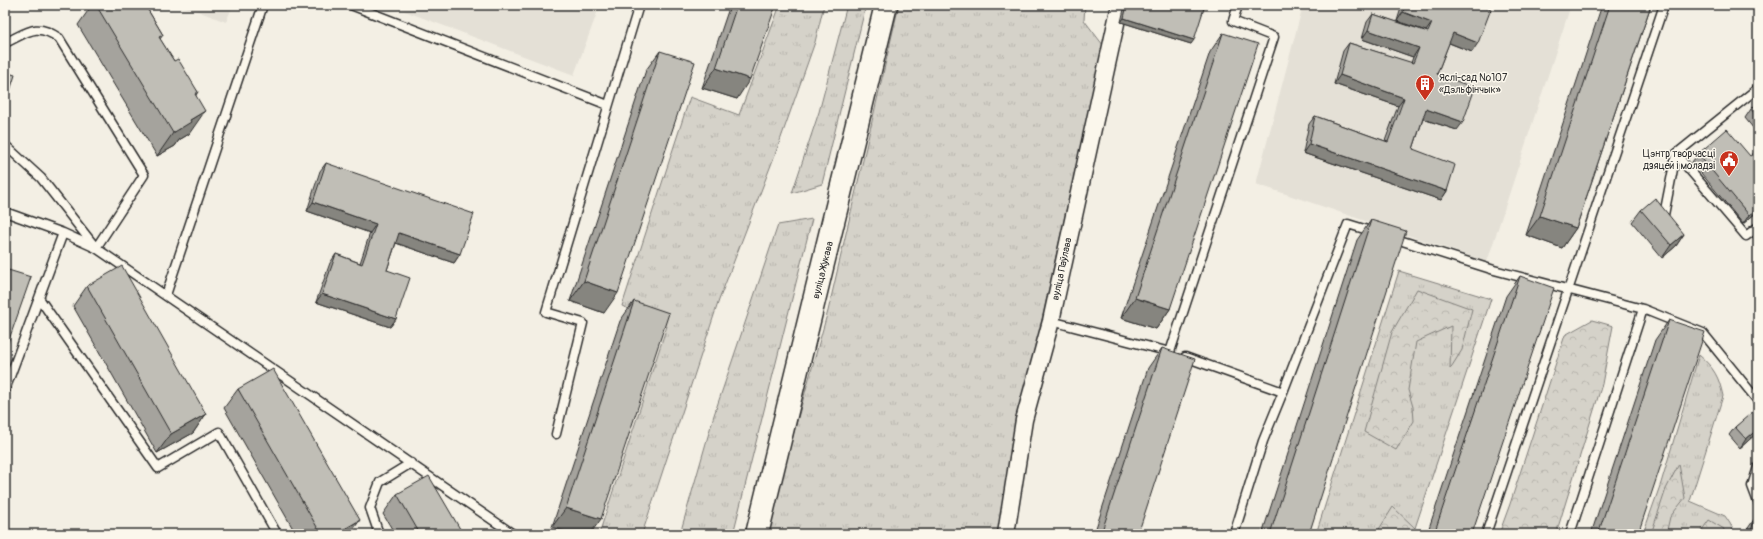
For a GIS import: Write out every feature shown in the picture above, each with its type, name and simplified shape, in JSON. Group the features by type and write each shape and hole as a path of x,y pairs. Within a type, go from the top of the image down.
{"street":[{"name":"вуліца Жукава","path":"757,534 886,5"},
{"name":"вуліца Паўлава","path":"1006,534 1024,420 1051,321 1120,5"}],"lane":[{"path":"166,295 262,5"},
{"path":"351,5 608,105"},
{"path":"556,434 583,323 546,312 639,5"},
{"path":"1170,352 1274,37 1233,21 1238,5"},
{"path":"1486,534 1664,5"},
{"path":"5,43 34,28 49,31 60,38 144,175 96,248"},
{"path":"1663,221 1676,154 1758,88"},
{"path":"5,145 41,178 96,248"},
{"path":"1676,154 1746,236 1758,227"},
{"path":"5,212 63,233 96,248 412,463 513,534"},
{"path":"1234,534 1263,441 1348,224 1494,270 1643,309 1703,333 1758,401"},
{"path":"5,390 63,233"},
{"path":"39,298 158,468 220,432 277,534"},
{"path":"1570,534 1643,309"},
{"path":"1051,321 1170,352 1283,392"},
{"path":"378,534 370,508 380,482 412,463"},
{"path":"1758,467 1752,486 1758,502"}],"shaded area":[{"path":"182,5 233,5 226,22"},
{"path":"389,5 600,5 574,75"},
{"path":"1303,5 1571,5 1487,262 1256,184"}],"green space":[{"path":"780,5 824,5 815,42 776,152 719,300 642,534 599,534 667,326 622,306 690,97 739,115"},
{"path":"847,5 866,5 822,184 792,193 819,112"},
{"path":"899,5 1085,5 1084,20 1103,45 1040,328 1005,534 769,534 783,471 828,311"},
{"path":"812,219 733,534 680,534 714,415 778,225"},
{"path":"1399,271 1491,299 1413,534 1316,534"},
{"path":"1417,289 1472,309 1462,350 1450,369 1451,326 1416,342 1408,390 1413,407 1414,421 1396,450 1364,432 1392,332"},
{"path":"1592,320 1613,326 1602,384 1556,534 1499,534 1565,335"},
{"path":"1699,355 1709,364 1715,373 1720,383 1723,396 1690,501 1725,516 1733,528 1731,534 1643,534 1661,483"},
{"path":"1679,464 1685,498 1670,517 1666,534 1651,534 1666,489"},
{"path":"1393,507 1415,528 1411,534 1376,534"},
{"path":"1709,520 1724,529 1723,534 1699,534"}],"building":[{"path":"96,5 145,5 163,35 159,37 174,61 178,59 198,92 195,94 205,111 173,133"},
{"path":"737,5 776,5 750,79 716,68"},
{"path":"1127,5 1205,5 1194,40 1124,18"},
{"name":"Яслі-сад №107 «Дэльфінчык»","path":"1405,5 1480,5 1491,9 1478,43 1453,33 1437,74 1475,88 1463,122 1426,109 1413,149 1455,165 1447,191 1309,144 1315,116 1388,142 1404,98 1340,75 1349,43 1413,63 1419,48 1368,30 1373,14 1428,32 1432,23 1403,12"},
{"path":"1610,5 1651,5 1576,228 1540,216"},
{"path":"1223,33 1258,44 1170,309 1135,298"},
{"path":"660,51 695,62 618,293 584,281"},
{"path":"5,72 15,75 9,94 5,93"},
{"path":"1758,103 1758,118 1751,109"},
{"name":"Цэнтр творчасці дзяцей і моладзі","path":"1727,129 1750,156 1758,150 1758,208 1749,215 1698,154"},
{"path":"5,158 9,159 5,172"},
{"path":"326,163 474,214 460,254 399,233 387,270 410,278 396,319 322,294 336,254 362,264 376,224 313,202"},
{"path":"1655,198 1684,234 1671,245 1641,210"},
{"path":"1371,220 1406,231 1309,534 1270,534"},
{"path":"122,266 206,414 171,434 87,286"},
{"path":"5,269 31,277 5,351"},
{"path":"1520,276 1554,288 1472,534 1434,534"},
{"path":"634,301 669,313 601,519 566,508"},
{"path":"1669,320 1705,332 1638,534 1598,534"},
{"path":"1162,348 1195,359 1138,534 1101,534"},
{"path":"273,369 360,520 336,534 321,534 238,389"},
{"path":"1756,409 1758,411 1758,429 1746,439 1735,427"},
{"path":"429,476 463,534 420,534 397,494"},
{"path":"1755,518 1758,519 1758,534 1750,534"}],"place":[{"name":"Яслі-сад №107 «Дэльфінчык»","path":"1425,101"},
{"name":"Цэнтр творчасці дзяцей і моладзі","path":"1729,177"}]}
